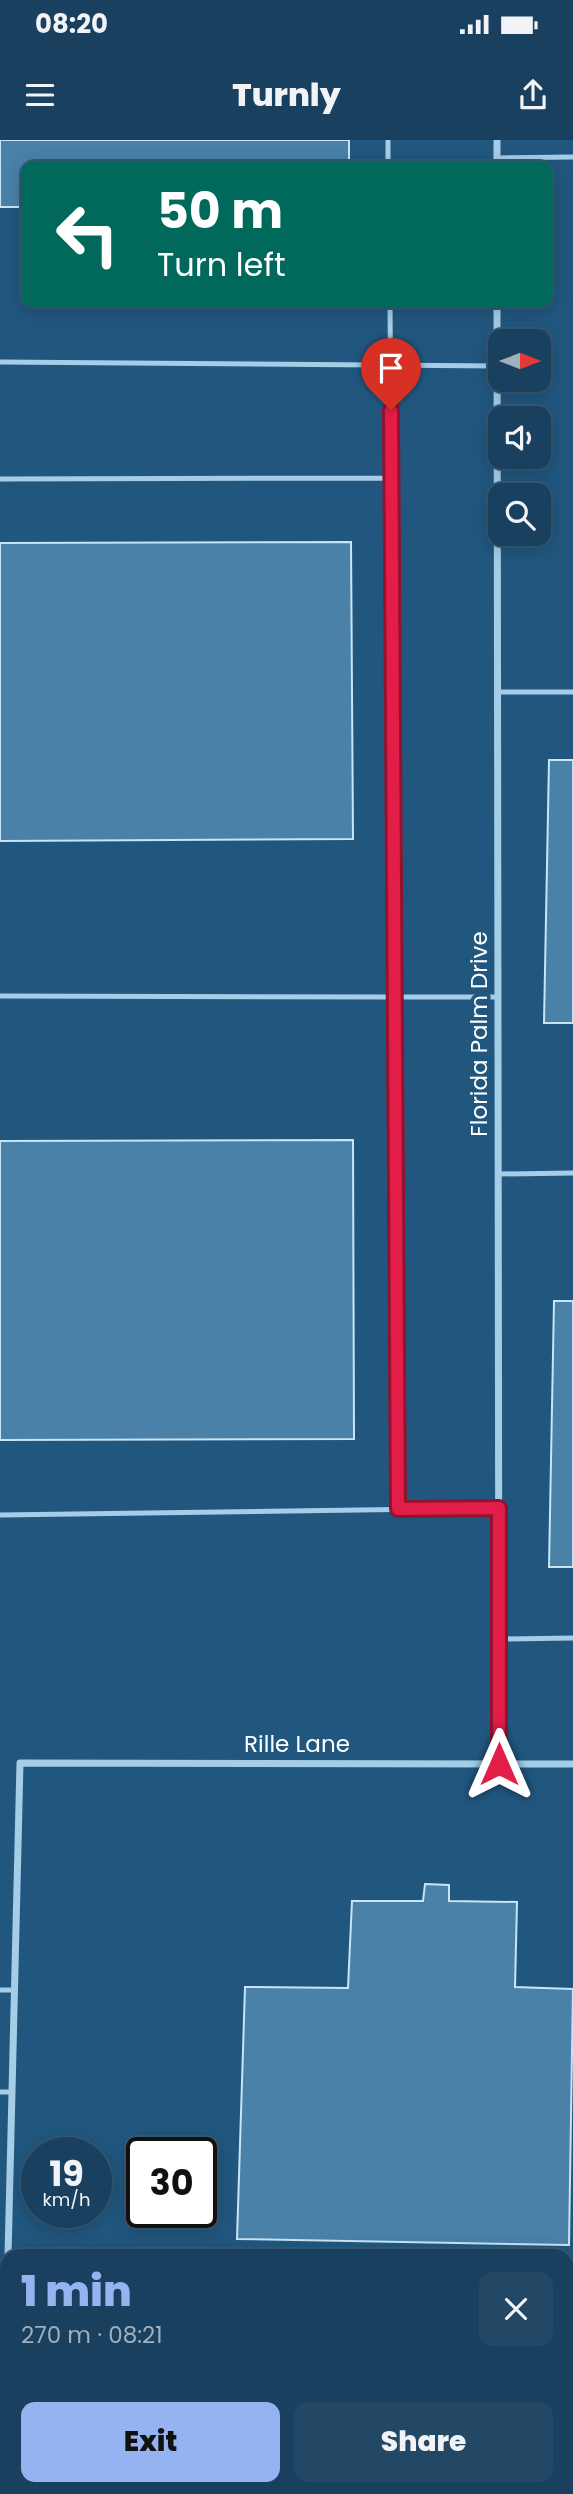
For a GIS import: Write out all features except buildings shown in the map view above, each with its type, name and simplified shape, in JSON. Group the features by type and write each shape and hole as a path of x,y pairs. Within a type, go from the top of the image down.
{"street":[{"path":"497,140 497,161"},
{"name":"Florida Palm Drive","path":"498,308 498,329"},
{"name":"Florida Palm Drive","path":"498,392 499,1764"},
{"name":"Rille Lane","path":"15,1990 20,1763 573,1764"},
{"path":"8,2249 15,1990"}],"lane":[{"path":"388,140 388,161"},
{"path":"512,161 573,157"},
{"path":"390,308 398,1509"},
{"path":"0,362 488,366"},
{"path":"0,479 391,478"},
{"path":"498,692 573,692"},
{"path":"0,996 498,998"},
{"path":"499,1174 573,1173"},
{"path":"0,1515 499,1508"},
{"path":"499,1639 573,1638"},
{"path":"0,1990 15,1990"},
{"path":"0,2092 12,2092"}],"route":[{"path":"391,410 398,1509 499,1508 499,1764"}]}
